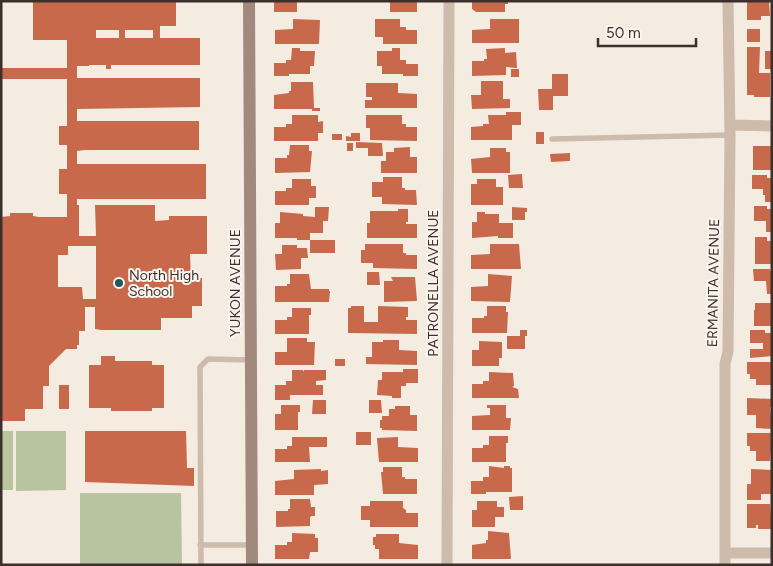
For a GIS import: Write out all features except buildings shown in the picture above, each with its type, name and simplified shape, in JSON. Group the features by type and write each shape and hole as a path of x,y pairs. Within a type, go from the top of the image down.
{"street":[{"name":"YUKON AVENUE","path":"248,1 252,565"},
{"name":"PATRONELLA AVENUE","path":"447,565 449,1"},
{"name":"ERMANITA AVENUE","path":"725,559 725,364 728,351 730,130 728,1"},
{"path":"730,130 772,126"},
{"path":"725,559 772,553"}],"lane":[{"path":"552,139 730,130"},
{"path":"200,565 200,367 208,360 251,360"},
{"path":"200,545 252,545"}],"green space":[{"path":"1,431 13,431 13,490 1,490"},
{"path":"16,431 66,431 66,490 16,491"},
{"path":"80,493 181,493 182,565 80,565"}],"place":[{"name":"North High School","path":"119,283"}]}
